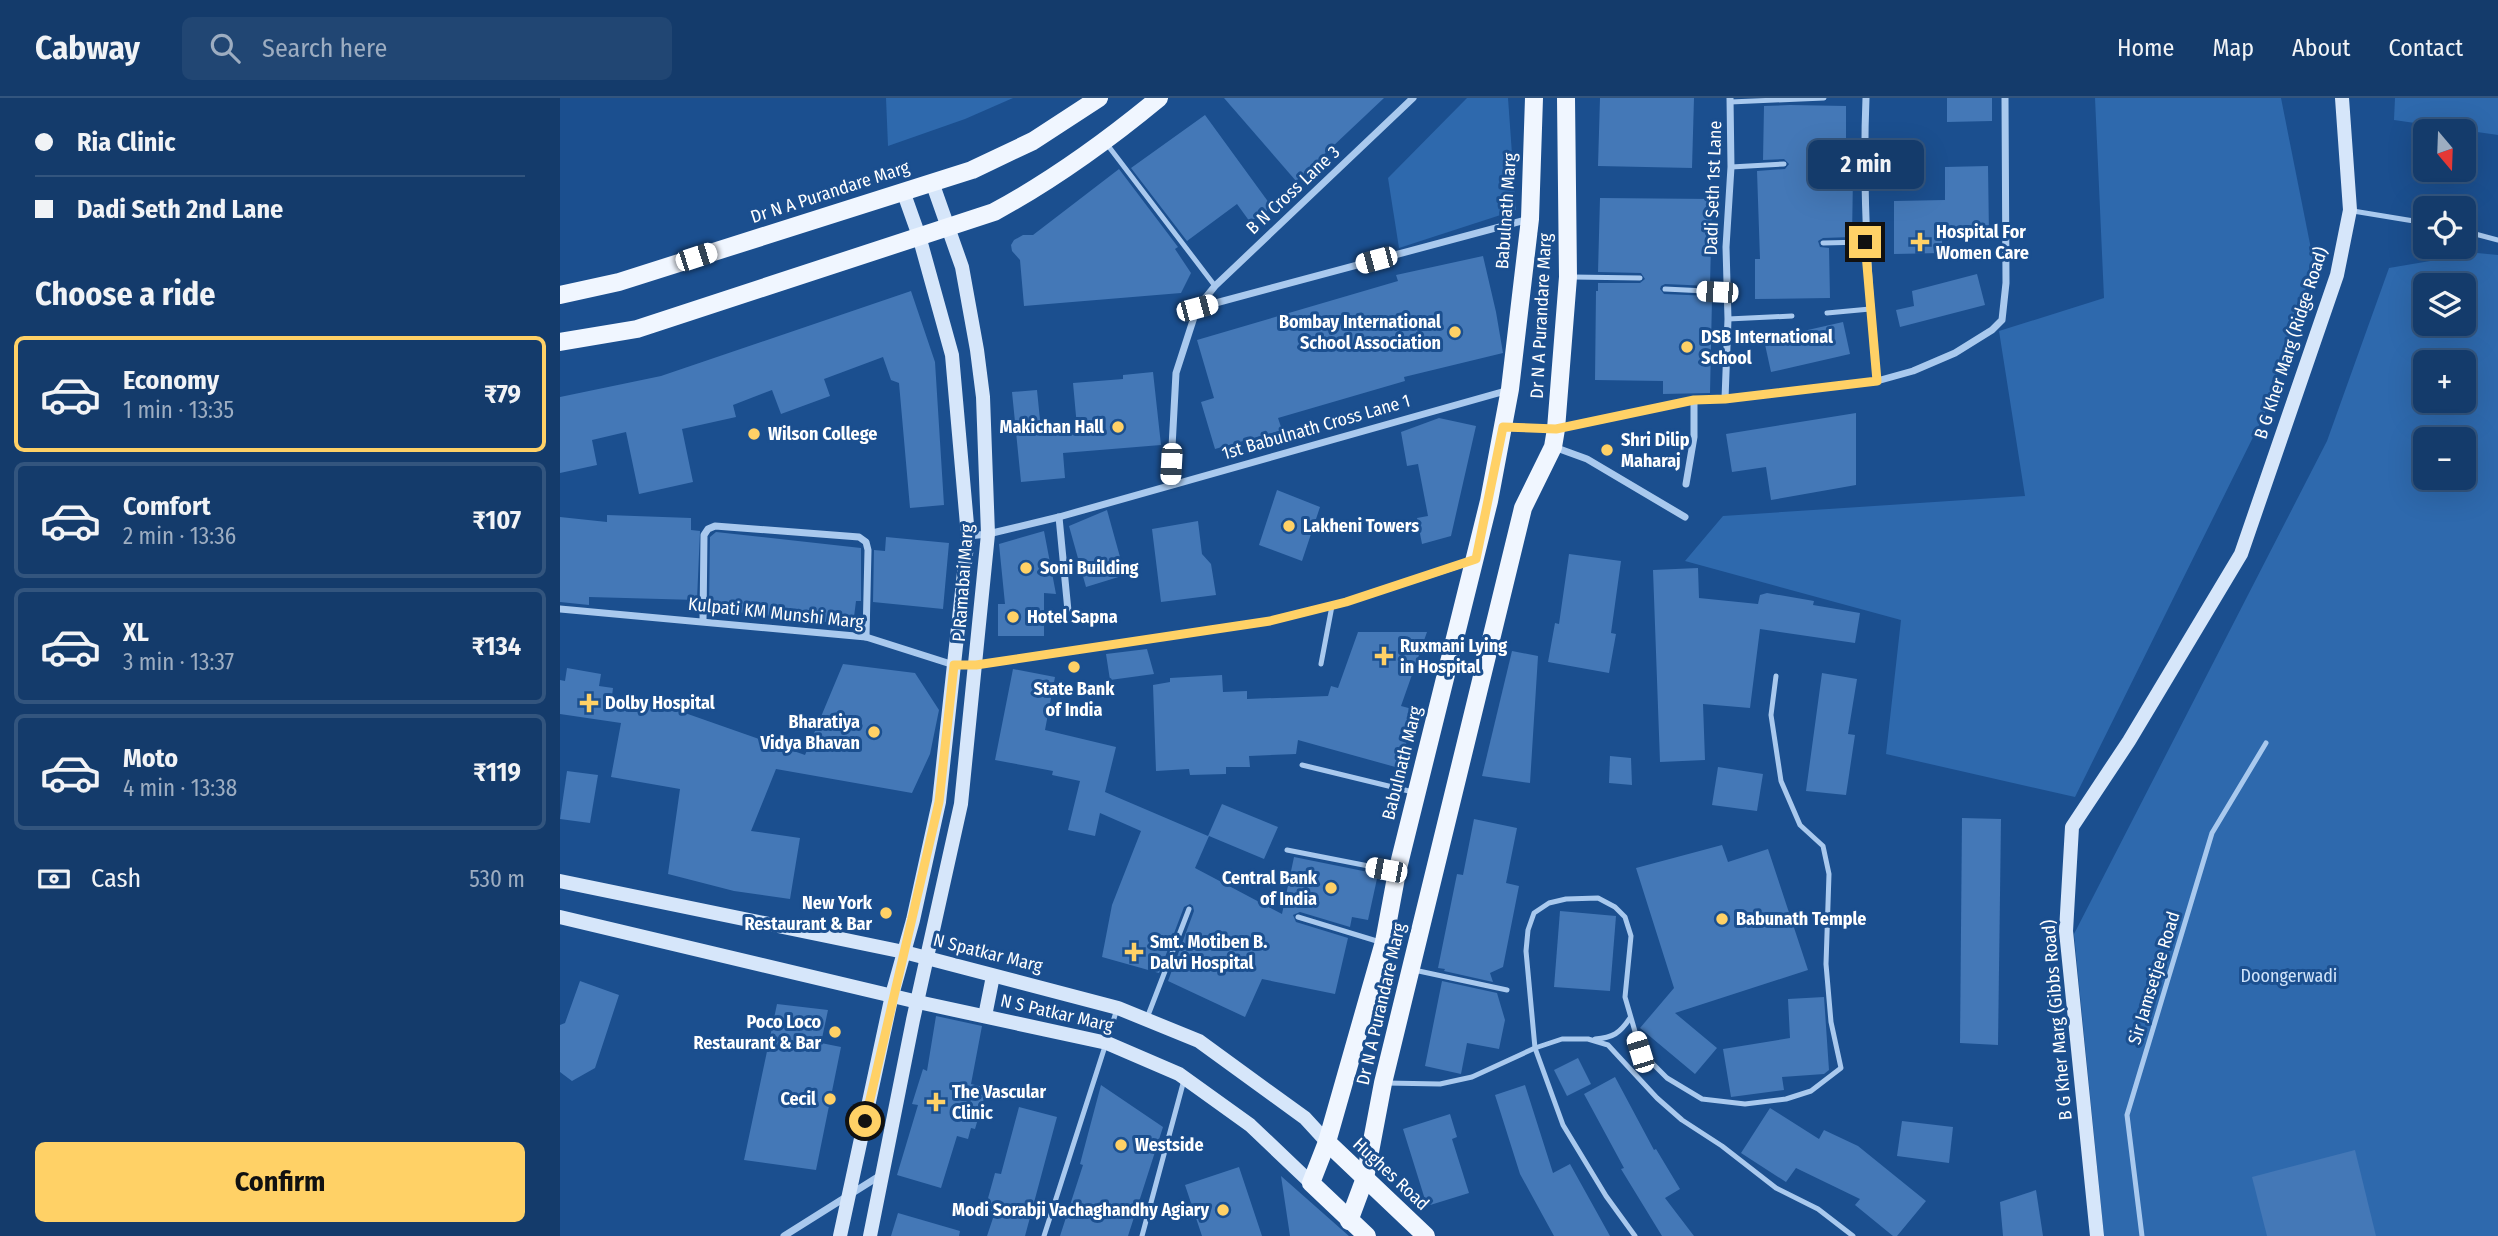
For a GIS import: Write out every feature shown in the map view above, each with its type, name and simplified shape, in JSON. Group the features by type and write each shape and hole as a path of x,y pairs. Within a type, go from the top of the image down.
{"main road":[{"name":"Dr N A Purandare Marg","path":"560,295 619,282 972,170 1033,141 1099,98"},
{"path":"560,342 637,329 994,212 1020,198 1105,141 1159,98"},
{"name":"Babulnath Marg","path":"1311,1183 1327,1142 1384,942 1397,872 1476,559 1510,390 1530,219 1534,98"},
{"name":"Dr N A Purandare Marg","path":"1349,1221 1365,1178 1383,1083 1523,508 1554,438 1568,277 1566,98"},
{"name":"B G Kher Marg (Ridge Road)","path":"2241,554 2337,275 2350,211 2342,98"},
{"name":"P Ramabai Marg","path":"870,1236 961,804 988,534 983,397 977,350 962,267 932,182"},
{"name":"P Ramabai Marg","path":"840,1236 892,996 939,802 968,536 952,355 904,191"},
{"path":"952,355 977,350"},
{"name":"B G Kher Marg (Gibbs Road)","path":"2097,1236 2066,931 2072,827 2129,741 2241,554"},
{"path":"939,802 961,804"},
{"name":"N Spatkar Marg","path":"560,881 904,952 1118,1008 1199,1041 1305,1118 1327,1142"},
{"path":"560,917 918,1002"},
{"path":"985,1016 993,976"},
{"name":"N S Patkar Marg","path":"918,1002 1107,1043 1184,1077 1250,1125 1311,1183"},
{"name":"Hughes Road","path":"1327,1142 1426,1236"},
{"path":"1311,1183 1367,1236"}],"street":[{"name":"B N Cross Lane 3","path":"1197,308 1215,286 1413,98"},
{"path":"1866,98 1863,160 1865,242 1877,381"},
{"path":"1554,438 1694,400 1725,399 1877,381 1913,371 1955,353 1992,330 2002,320 2006,283 2005,98"},
{"name":"Dadi Seth 1st Lane","path":"1725,399 1731,167 1730,100"},
{"path":"1170,484 1176,373 1197,308 1530,219"},
{"name":"1st Babulnath Cross Lane 1","path":"968,536 988,534 1059,517 1510,390"},
{"path":"1686,484 1694,437 1694,400"},
{"path":"1503,427 1554,438 1685,517"},
{"path":"1059,517 1068,611"},
{"path":"702,621 704,535 708,529 715,526 859,537 866,542 868,550 866,637"},
{"name":"Kulpati KM Munshi Marg","path":"560,609 866,637 954,665 976,665 1270,621 1332,606 1476,559"},
{"path":"784,1236 882,1175"}],"lane":[{"path":"1730,100 1824,98"},
{"path":"1105,141 1215,286"},
{"path":"1815,163 1863,160"},
{"path":"1731,167 1784,164"},
{"path":"2350,211 2413,221"},
{"path":"2476,234 2498,240"},
{"path":"1823,243 1865,242"},
{"path":"1568,277 1640,278"},
{"path":"1665,289 1726,292"},
{"path":"1827,313 1870,309"},
{"path":"1728,319 1792,316"},
{"path":"1321,664 1332,606"},
{"path":"1635,1236 1606,1196 1563,1125 1535,1048 1528,930 1534,913 1549,903 1566,899 1598,898 1615,907 1625,917 1631,936 1625,997 1640,1052 1667,1078 1702,1099 1745,1104 1786,1099 1811,1091 1841,1068 1831,1022 1826,964 1829,874 1823,846 1800,825 1781,781 1771,715 1776,676"},
{"name":"Sir Jamsetjee Road","path":"2142,1236 2127,1115 2212,833 2266,743"},
{"path":"1302,765 1416,793"},
{"path":"1287,850 1397,872"},
{"path":"1147,1018 1189,909"},
{"path":"1298,917 1384,942"},
{"path":"1411,969 1507,990"},
{"path":"1045,1236 1118,1008"},
{"path":"1383,1083 1440,1084 1461,1080 1562,1039 1609,1038 1621,1032 1630,1018"},
{"path":"1588,1039 1608,1045 1682,1121 1722,1146 1776,1188 1818,1209 1853,1236"},
{"path":"1142,1236 1184,1077"}],"green space":[{"path":"886,98 1013,98 965,119 888,146"},
{"path":"1467,98 1508,98 1516,210 1399,248 1388,178"},
{"path":"2095,98 2281,98 2314,264 2264,415 2075,797 1886,754 1901,620 1685,561 1723,516 2025,496 1999,331 2104,298"},
{"path":"2395,98 2498,98 2498,135 2476,132 2476,119 2413,119 2413,123 2394,120"},
{"name":"Doongerwadi","path":"2477,253 2498,255 2498,1236 2104,1236 2074,934 2327,441 2389,268 2442,259 2476,259"}],"building":[{"path":"1224,98 1384,98 1296,181"},
{"path":"1600,98 1694,98 1692,168 1598,166"},
{"path":"1947,98 1992,98 1992,121 1947,122"},
{"path":"1764,106 1846,106 1846,156 1814,158 1810,163 1815,168 1845,166 1845,176 1853,176 1852,237 1823,238 1818,241 1820,247 1829,248 1830,298 1755,299 1755,259 1760,259 1757,171 1785,169 1789,164 1784,159 1763,160"},
{"path":"1205,115 1272,207 1250,222 1237,204 1187,241 1131,168"},
{"path":"1988,166 1989,235 1942,235 1942,253 1894,254 1894,201 1945,200 1945,167"},
{"path":"1119,169 1178,247 1175,249 1191,273 1181,293 1024,306 1020,260 1012,251 1011,245 1014,240 1023,235 1033,235"},
{"path":"1600,198 1712,199 1710,286 1665,284 1660,289 1664,294 1710,296 1712,299 1710,393 1663,394 1663,381 1595,380 1598,283 1640,283 1645,279 1641,273 1598,272"},
{"path":"1483,256 1503,353 1404,377 1405,381 1278,418 1282,430 1215,449 1201,402 1214,398 1197,340 1398,281 1396,275"},
{"path":"1977,274 1985,305 1900,327 1896,310 1914,306 1912,291"},
{"path":"911,291 935,362 944,505 910,508 899,383 891,380 883,357 824,379 830,396 781,414 772,390 733,405 736,417 682,429 693,482 639,494 626,432 592,440 597,465 560,473 560,397 661,376"},
{"path":"1843,322 1850,354 1771,372 1764,340"},
{"name":"Makichan Hall","path":"1153,372 1161,445 1063,453 1065,478 1021,482 1012,392 1037,390 1041,430 1077,427 1073,383 1123,379 1123,375"},
{"path":"1856,413 1856,485 1771,500 1766,467 1732,472 1726,434"},
{"path":"1439,418 1476,426 1451,536 1422,544 1417,518 1428,516 1418,464 1407,466 1401,432"},
{"name":"Lakheni Towers","path":"1277,490 1320,507 1302,561 1259,545"},
{"path":"1107,510 1125,575 1086,587 1069,526"},
{"path":"607,515 691,518 691,530 700,531 697,600 589,597 589,605 560,602 560,517 607,522"},
{"path":"1198,521 1202,554 1211,564 1216,595 1161,602 1152,529"},
{"path":"1044,531 1056,594 1044,593 1044,636 998,636 998,604 1005,604 999,544"},
{"path":"716,532 861,548 861,601 856,601 853,625 709,609 710,537"},
{"path":"886,537 949,543 943,609 873,602 874,550 885,551"},
{"path":"1569,554 1621,561 1611,633 1616,634 1609,673 1548,662 1555,623 1559,624"},
{"path":"1698,568 1699,598 1758,604 1760,595 1767,593 1860,613 1855,643 1760,629 1750,708 1703,704 1705,760 1660,762 1653,570"},
{"path":"1358,632 1427,632 1401,706 1416,710 1399,768 1298,740 1296,754 1249,756 1250,767 1226,767 1226,774 1190,775 1189,769 1156,771 1153,685 1170,682 1170,678 1222,675 1223,692 1247,691 1247,699 1328,696 1331,686 1338,688"},
{"path":"1147,649 1154,674 1110,680 1106,654"},
{"path":"1512,651 1538,656 1530,783 1482,776"},
{"path":"843,664 915,673 939,710 930,754 912,793 776,769 751,831 800,838 790,899 734,891 668,874 680,789 611,777 621,723 560,714 560,680 565,681 567,668 601,674 599,686 613,688 612,696 686,709 685,713 805,755"},
{"path":"1013,669 1055,677 1045,730 1116,747 1105,792 1208,836 1222,804 1278,827 1264,859 1209,836 1195,868 1282,914 1294,857 1378,874 1368,920 1352,917 1350,927 1300,912 1293,915 1296,922 1348,938 1335,994 1262,979 1245,1017 1168,981 1194,911 1190,904 1184,907 1159,973 1102,957 1112,905 1141,831 1100,813 1095,836 1068,830 1080,781 1052,775 1053,771 995,760"},
{"path":"1822,673 1857,679 1848,734 1855,735 1846,795 1806,791"},
{"path":"1610,756 1631,758 1632,785 1609,783"},
{"path":"1718,767 1763,774 1757,811 1712,805"},
{"path":"567,771 598,775 590,823 560,819"},
{"path":"1962,818 2001,819 1998,1045 1960,1043"},
{"path":"1474,819 1517,828 1506,883 1519,886 1503,967 1490,973 1493,982 1438,968 1457,874 1463,875"},
{"name":"Babunath Temple","path":"1722,845 1728,862 1768,849 1808,970 1675,1013 1717,1048 1695,1074 1640,1028 1674,988 1636,868"},
{"path":"1560,911 1616,916 1610,991 1554,987"},
{"path":"580,981 619,995 595,1068 572,1081 560,1072 560,1025 565,1023"},
{"path":"1442,981 1497,993 1505,1020 1499,1049 1467,1043 1461,1074 1425,1066"},
{"path":"1824,997 1829,1070 1824,1074 1782,1077 1784,1090 1731,1097 1723,1049 1790,1038 1788,999"},
{"path":"777,1004 828,1010 821,1043 841,1047 816,1170 744,1160"},
{"path":"936,1016 982,1026 971,1084 987,1088 975,1129 971,1128 968,1139 957,1136 941,1188 897,1175 918,1105 912,1104 923,1069 927,1071"},
{"path":"1578,1058 1591,1084 1567,1096 1554,1070"},
{"path":"1615,1077 1654,1150 1656,1149 1680,1189 1665,1198 1694,1236 1662,1236 1621,1169 1624,1168 1584,1094"},
{"path":"1101,1085 1163,1127 1128,1236 1060,1236 1083,1165 1080,1164"},
{"path":"1525,1085 1553,1173 1570,1164 1610,1236 1554,1236 1520,1174 1495,1095"},
{"path":"1019,1107 1057,1117 1025,1236 987,1236 995,1212 985,1209 995,1173 1001,1174"},
{"path":"1770,1108 1819,1139 1824,1130 1858,1146 1926,1201 1897,1236 1893,1236 1855,1205 1860,1199 1796,1168 1786,1182 1741,1153"},
{"path":"1450,1114 1457,1137 1452,1139 1469,1193 1427,1206 1403,1129"},
{"path":"1902,1121 1953,1127 1949,1163 1897,1156"},
{"path":"2355,1150 2376,1236 2267,1236 2252,1177"},
{"name":"Modi Sorabji Vachaghandhy Agiary","path":"1239,1167 1262,1236 1202,1236 1185,1185"},
{"path":"1281,1176 1341,1229 1349,1236 1290,1236"},
{"path":"2036,1190 2043,1236 2003,1236 2000,1202"},
{"path":"898,1213 960,1231 959,1236 891,1236"}],"place":[{"name":"Hospital For Women Care","path":"1920,242"},
{"name":"Bombay International School Association","path":"1455,332"},
{"name":"DSB International School","path":"1687,347"},
{"name":"Makichan Hall","path":"1118,427"},
{"name":"Wilson College","path":"754,434"},
{"name":"Shri Dilip Maharaj","path":"1607,450"},
{"name":"Lakheni Towers","path":"1289,526"},
{"name":"Soni Building","path":"1026,568"},
{"name":"Hotel Sapna","path":"1013,617"},
{"name":"Ruxmani Lying in Hospital","path":"1384,656"},
{"name":"State Bank of India","path":"1074,667"},
{"name":"Dolby Hospital","path":"589,703"},
{"name":"Bharatiya Vidya Bhavan","path":"874,732"},
{"name":"Central Bank of India","path":"1331,888"},
{"name":"New York Restaurant & Bar","path":"886,913"},
{"name":"Babunath Temple","path":"1722,919"},
{"name":"Smt. Motiben B. Dalvi Hospital","path":"1134,952"},
{"name":"Poco Loco Restaurant & Bar","path":"835,1032"},
{"name":"Cecil","path":"830,1099"},
{"name":"The Vascular Clinic","path":"936,1102"},
{"name":"Westside","path":"1121,1145"},
{"name":"Modi Sorabji Vachaghandhy Agiary","path":"1223,1210"}],"route":[{"path":"865,1121 939,802 954,665 976,665 1270,621 1346,602 1476,559 1503,427 1556,429 1694,400 1725,399 1877,381 1865,242"}]}
